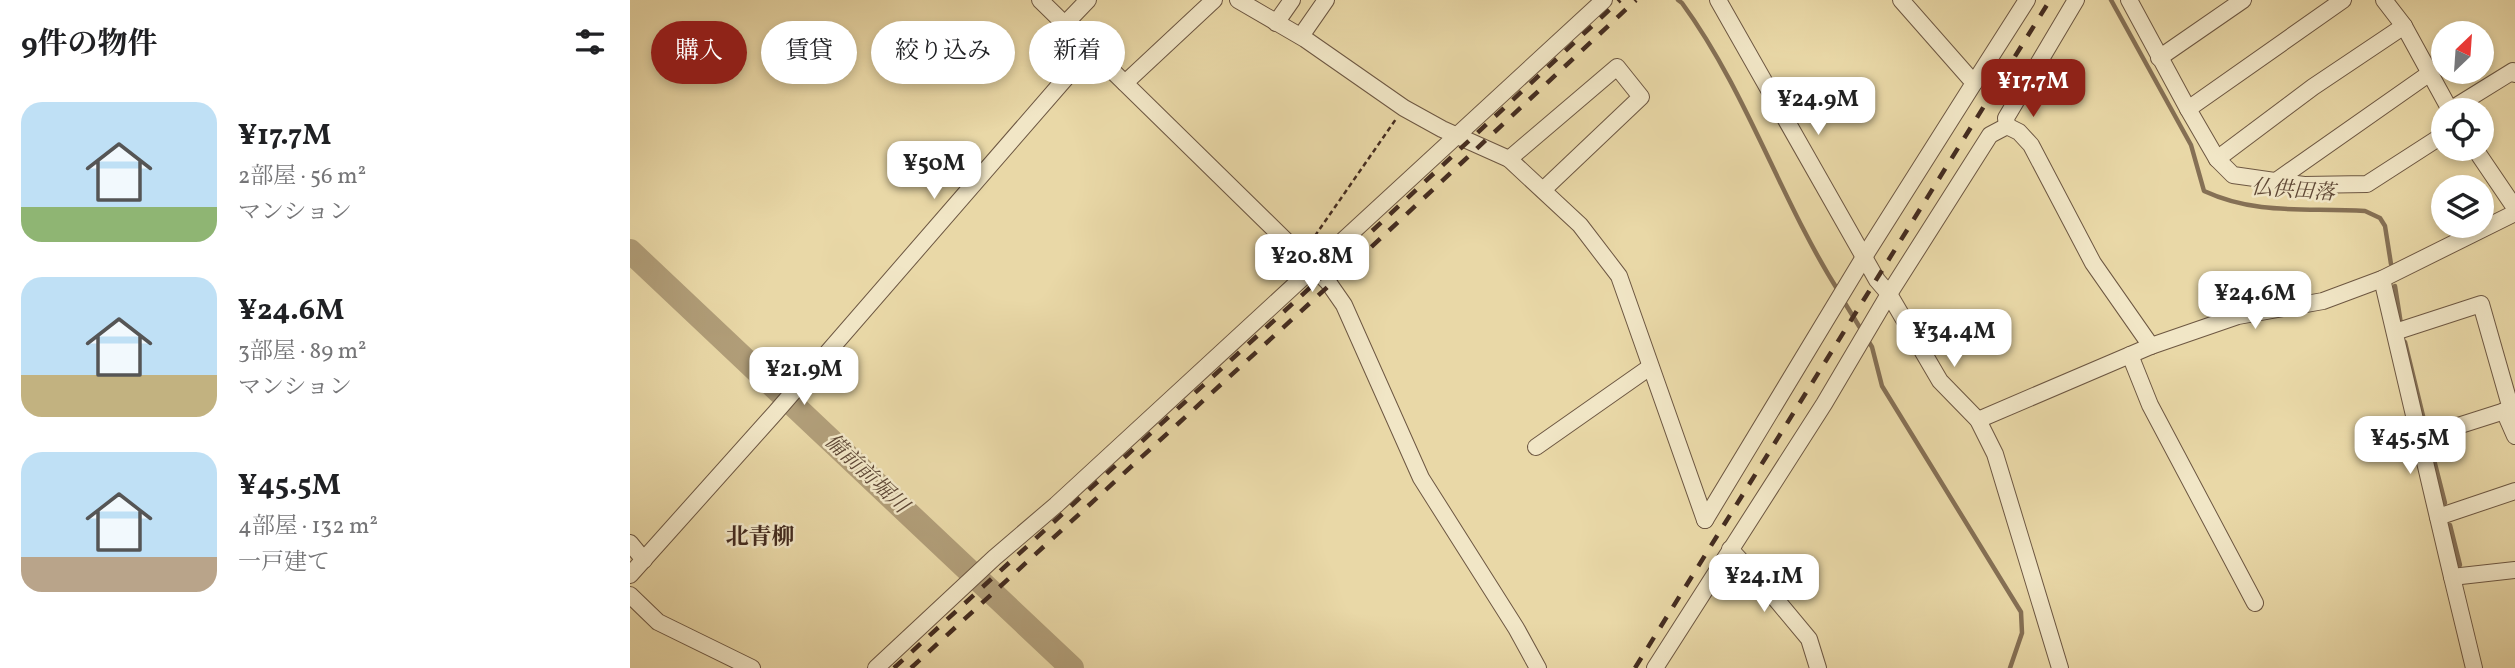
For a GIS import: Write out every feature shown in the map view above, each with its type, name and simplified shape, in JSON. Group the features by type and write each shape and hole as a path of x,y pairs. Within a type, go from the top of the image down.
{"street":[{"path":"1040,0 1063,21"},
{"path":"1067,21 1088,0"},
{"path":"1214,0 1125,83 1328,282 1344,305 1421,478 1516,628 1538,668"},
{"path":"1238,0 1301,36 1404,108 1509,159 1580,225 1619,276 1705,520 1864,257 2027,0"},
{"path":"1276,23 1292,0"},
{"path":"1301,36 1326,0"},
{"path":"876,668 1604,0"},
{"path":"1718,0 1864,257 1940,381 1978,420 1995,454 2060,668"},
{"path":"1901,0 1974,83"},
{"path":"2007,125 2006,118 2076,0"},
{"path":"2160,58 2243,0"},
{"path":"2188,109 2343,0"},
{"path":"2384,0 2404,26 2443,98"},
{"path":"2132,1 2188,109 2217,159 2232,175 2304,185 2367,184 2431,143"},
{"path":"2217,159 2313,87 2404,26"},
{"path":"1509,159 1617,67 1641,97 1543,190"},
{"path":"2469,98 2513,71 2515,74"},
{"path":"2276,181 2430,74"},
{"path":"630,575 806,378 1061,84"},
{"path":"1655,668 1824,404 1889,294 1990,135 2007,125"},
{"path":"2007,125 2020,132 2031,145 2093,263 2151,346"},
{"path":"1978,420 2151,346 2238,316 2323,301 2382,279 2515,211 2482,161"},
{"path":"2382,279 2474,668"},
{"path":"2395,332 2481,304 2511,409 2420,438"},
{"path":"2130,355 2150,405 2255,603"},
{"path":"1536,447 1650,367"},
{"path":"2504,411 2515,436"},
{"path":"2438,517 2515,491"},
{"path":"630,543 644,560"},
{"path":"1730,550 1810,639 1818,668"},
{"path":"2452,576 2515,570"},
{"path":"630,594 659,622 752,668"}],"path":[{"path":"1300,256 1404,108"}],"waterway":[{"path":"1678,0 1705,37 1726,73 1818,257 1839,292"},
{"name":"仏供田落","path":"2111,0 2191,145 2204,191 2224,199 2264,207 2365,211 2380,218 2385,226 2391,264"},
{"name":"備前前堀川","path":"630,251 1072,668"},
{"name":"仏供田落","path":"2395,286 2401,324"},
{"path":"1843,300 1862,331"},
{"path":"1867,339 1872,347 1882,386 2021,612 2022,633 2010,668"},
{"name":"仏供田落","path":"2405,342 2425,424"},
{"name":"仏供田落","path":"2431,448 2445,503"},
{"name":"仏供田落","path":"2450,525 2460,565"}],"railway":[{"path":"894,668 1620,0"},
{"path":"911,668 1381,238 1636,0"},
{"path":"1635,668 2050,0"}],"district":[{"name":"北青柳","path":"760,538"}]}
